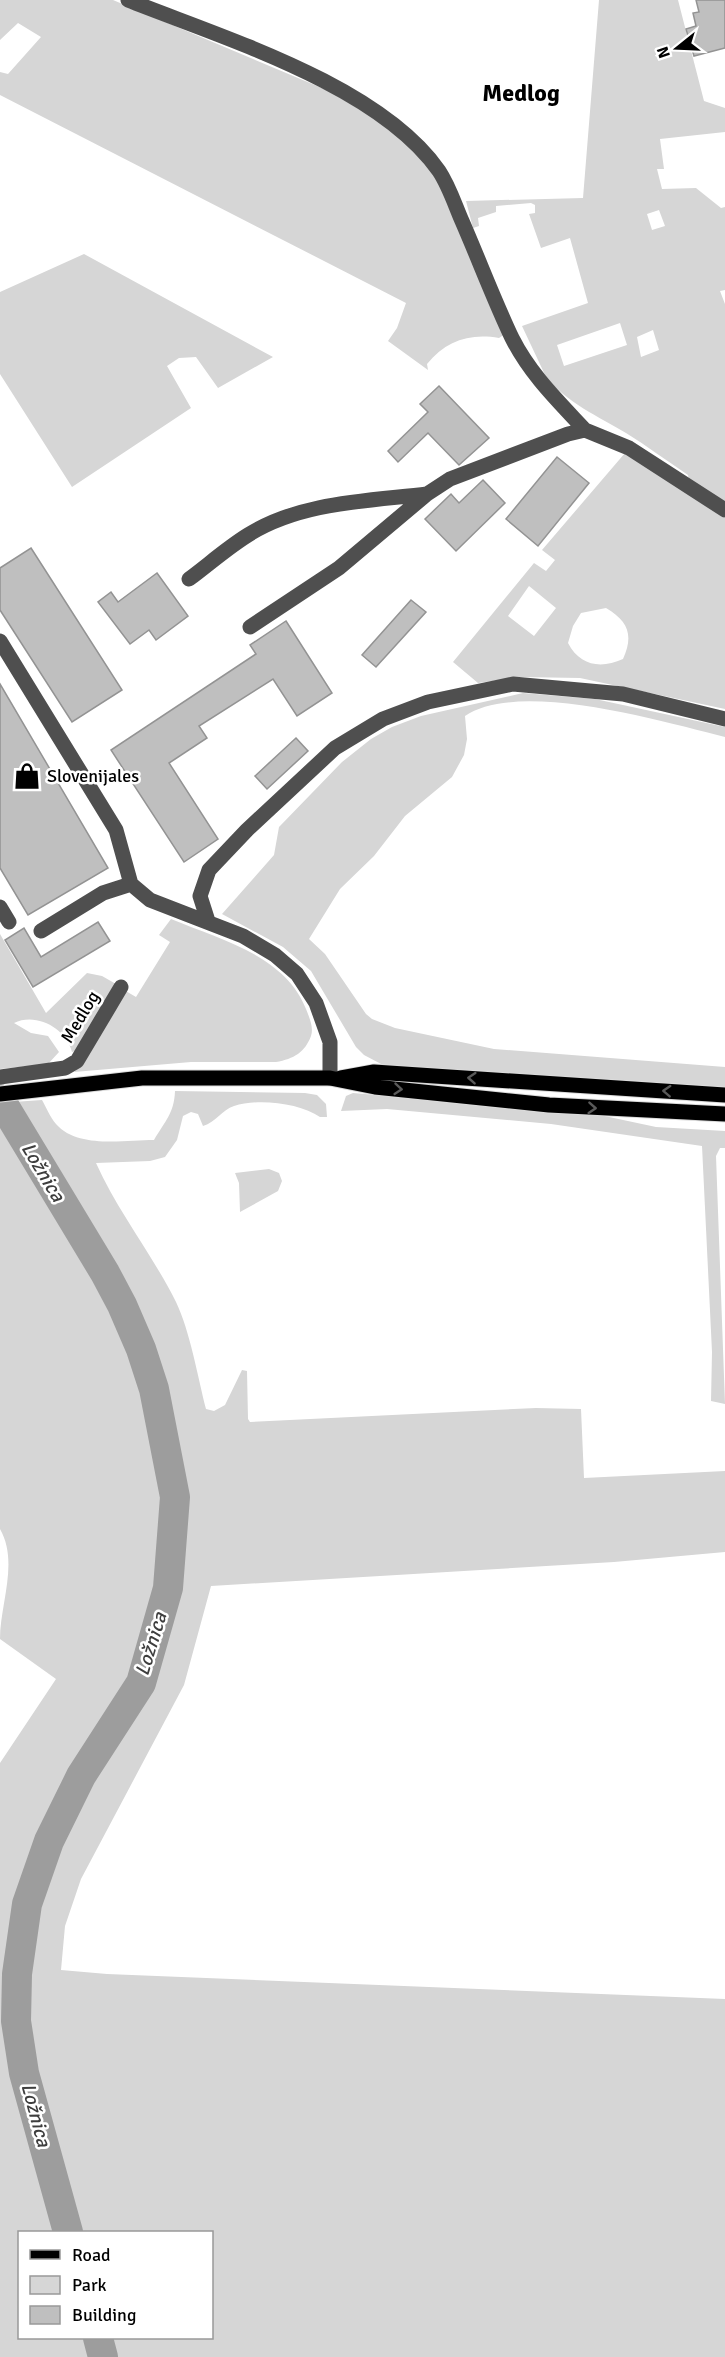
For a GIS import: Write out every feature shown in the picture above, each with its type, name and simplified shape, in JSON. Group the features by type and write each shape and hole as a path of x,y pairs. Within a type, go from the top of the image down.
{"main road":[{"path":"0,1094 36,1088 176,1077 335,1078 374,1072 725,1095"},
{"path":"335,1078 375,1087 538,1104 725,1114"}],"street":[{"path":"128,0 272,57 380,115 413,141 439,172 513,339 539,381 585,430 628,448 725,510"},
{"path":"250,627 339,568 427,494 450,479 585,430"},
{"path":"189,579 249,534 296,513 327,506 427,494"},
{"path":"0,641 117,830 131,884 150,900 208,921 276,955 297,974 316,1003 330,1042 335,1078"},
{"path":"208,921 200,896 209,870 247,830 335,748 383,719 428,702 513,684 623,694 725,719"},
{"path":"41,931 103,893 131,884"},
{"path":"0,907 9,922"},
{"name":"Medlog","path":"0,1077 64,1068 77,1061 122,987"}],"green space":[{"path":"0,0 113,0 329,91 379,121 410,146 439,179 505,334 499,338 468,338 450,344 427,364 428,370 388,341 397,328 406,303 0,95 0,72 8,74 41,37 18,23 0,40"},
{"path":"599,0 678,0 704,101 725,108 725,132 660,139 664,169 657,169 662,189 696,188 721,208 725,207 725,290 720,291 725,304 725,502 689,480 688,475 642,443 573,401 546,377 522,326 588,303 570,238 541,248 529,214 535,213 535,205 531,203 496,206 496,212 478,218 479,226 473,228 466,201 583,198","holes":["659,210 665,226 652,230 647,214","620,323 627,345 564,366 557,345","653,330 659,350 641,357 637,337"]},
{"path":"84,254 273,357 218,388 196,357 179,358 167,366 191,408 72,487 0,374 0,292"},
{"path":"625,453 725,518 725,709 580,678 520,677 478,683 453,662 534,563 546,571 555,560 542,550","holes":["529,586 556,608 534,636 508,616","606,608 619,618 627,629 628,643 623,659 607,664 585,661 573,651 568,643 573,626 581,613"]},
{"path":"523,693 595,699 725,727 725,737 630,714 554,702 519,702 489,706 465,716 467,739 464,755 452,777 405,816 374,856 340,889 309,939 325,954 366,1014 372,1019 395,1028 494,1049 725,1067 725,1087 383,1065 364,1055 356,1047 311,971 283,947 222,914 274,855 279,827 342,762 371,739 392,727 421,716"},
{"path":"171,919 249,951 283,975 296,990 311,1022 311,1036 302,1050 293,1057 276,1062 191,1062 74,1072 84,1063 124,990 136,997 170,942 159,935"},
{"path":"0,934 46,1013 87,973 102,976 116,984 75,1051 72,1052 64,1036 49,1024 23,1020 14,1023 31,1033 48,1036 59,1052 48,1064 0,1069"},
{"path":"175,1091 305,1093 317,1095 326,1104 327,1117 320,1117 290,1105 255,1102 234,1106 203,1126 198,1114 191,1112 183,1116 177,1140 165,1157 150,1161 96,1163 114,1199 176,1302 190,1340 206,1409 214,1411 225,1405 242,1370 247,1371 248,1419 250,1422 536,1408 581,1409 584,1478 725,1471 725,1552 614,1562 211,1586 184,1685 81,1879 65,1926 61,1970 107,1974 725,1999 725,2357 113,2357 107,2339 213,2339 213,2231 77,2231 41,2116 30,2069 22,2000 24,1953 34,1895 43,1868 69,1816 128,1717 157,1651 174,1579 178,1543 178,1470 174,1434 164,1389 150,1345 131,1302 86,1220 13,1102 42,1100 56,1124 65,1132 89,1140 116,1142 154,1140 171,1112"},
{"path":"353,1093 595,1114 656,1127 725,1131 725,1148 720,1148 716,1156 725,1404 711,1401 712,1352 702,1146 551,1124 387,1109 341,1111 346,1096"},
{"path":"0,1114 101,1277 124,1320 144,1370 159,1436 163,1495 161,1543 153,1594 131,1673 64,1787 31,1851 10,1923 5,1997 11,2046 62,2231 18,2231 18,2339 92,2339 97,2357 0,2357 0,1763 56,1679 0,1639 8,1555 0,1529"},
{"path":"269,1169 279,1173 282,1181 278,1191 240,1212 239,1183 235,1173"}],"building":[{"path":"696,0 725,0 725,48 694,56 686,29 696,26 693,13 699,12"},
{"path":"439,386 489,438 459,465 428,433 398,462 388,451 428,412 420,404"},
{"path":"557,457 589,483 538,546 506,519"},
{"path":"483,480 505,503 456,551 425,519 451,494 459,503"},
{"path":"31,548 122,690 72,722 0,610 0,568"},
{"path":"157,573 188,616 156,640 149,630 130,644 98,602 111,592 118,602"},
{"path":"411,600 426,612 376,667 362,655"},
{"path":"286,621 332,693 297,716 273,679 199,726 207,738 169,763 218,839 184,862 111,750 256,654 250,645"},
{"name":"Slovenijales","path":"0,684 108,868 28,915 0,868"},
{"path":"296,738 308,751 267,789 255,776"},
{"path":"98,922 110,941 33,987 5,940 24,928 41,957"}],"waterway":[{"name":"Ložnica","path":"0,1099 122,1305 141,1349 154,1389 175,1497 168,1588 141,1683 81,1776 49,1841 27,1904 17,1974 16,2021 24,2073 68,2231"},
{"name":"Ložnica","path":"98,2339 103,2357"}],"place":[{"name":"Slovenijales","path":"27,776"}],"district":[{"name":"Medlog","path":"521,93"}]}
